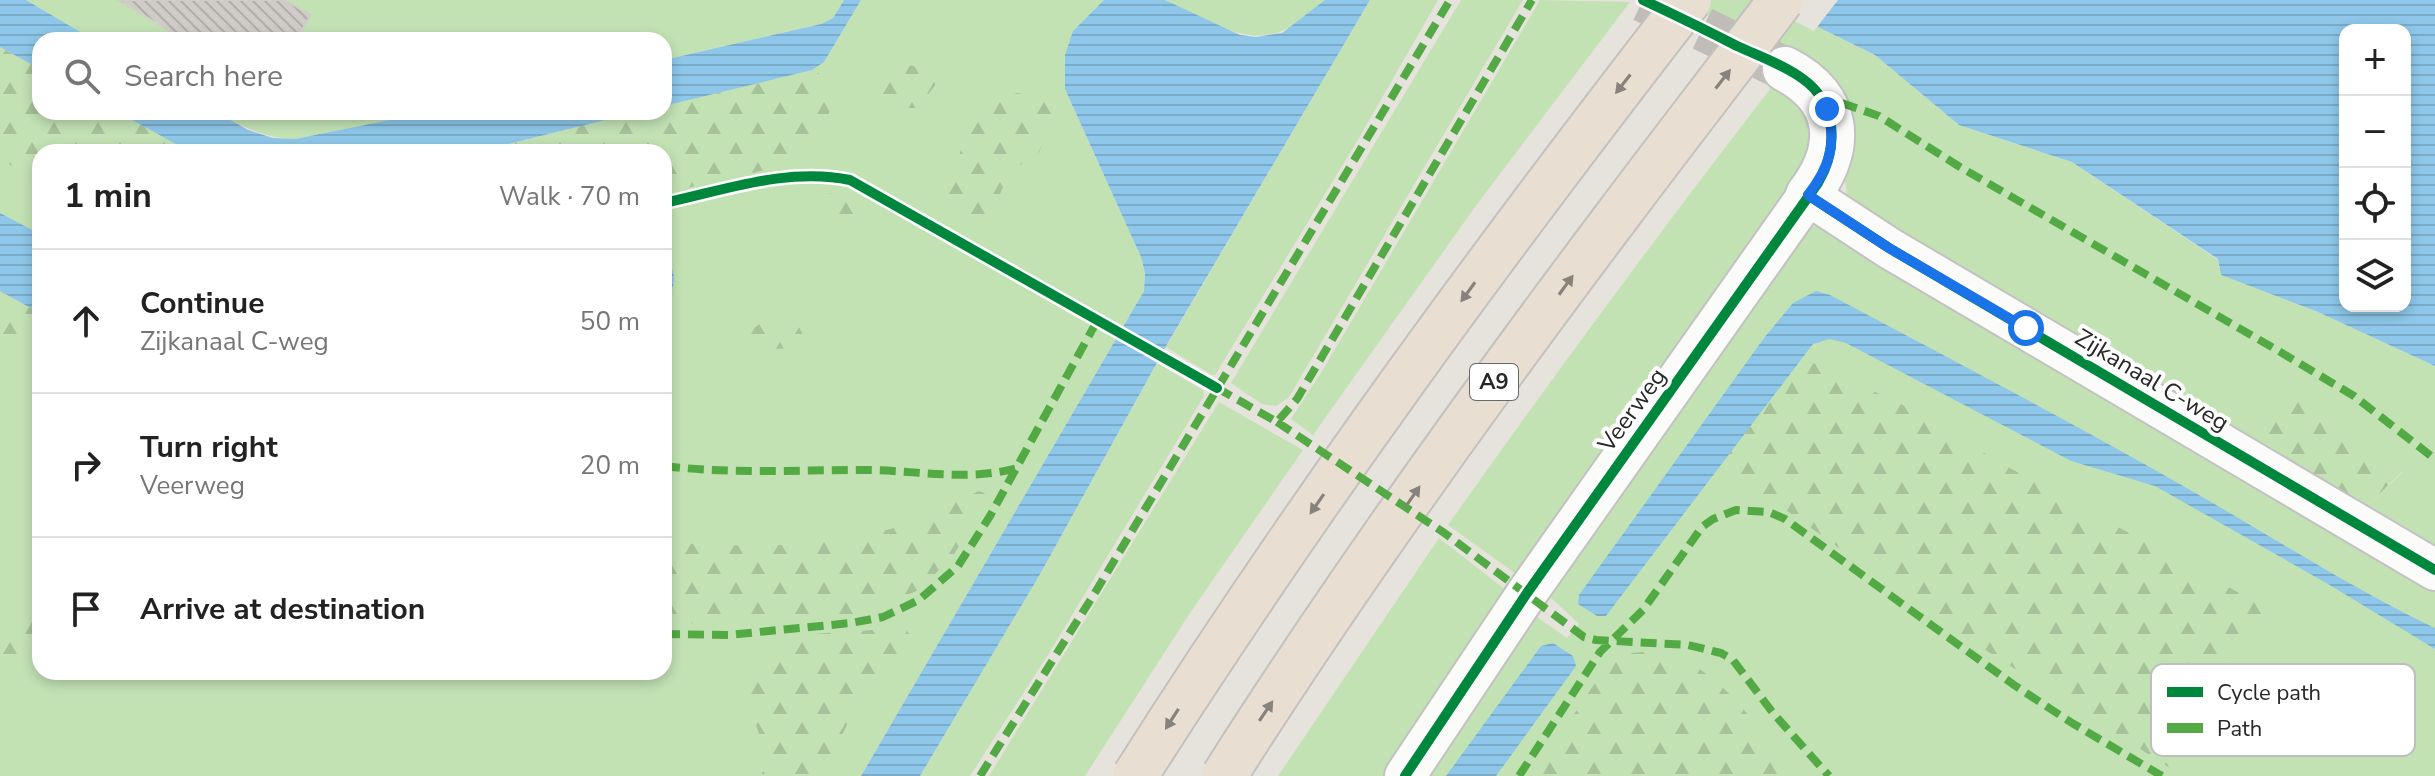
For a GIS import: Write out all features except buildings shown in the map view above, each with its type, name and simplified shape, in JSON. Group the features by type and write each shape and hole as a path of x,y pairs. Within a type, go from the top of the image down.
{"highway":[{"path":"1135,776 1244,610 1405,378 1589,128 1689,0"},
{"name":"A9","path":"1224,776 1348,588 1461,428 1620,211 1781,0"}],"street":[{"name":"Veerweg","path":"1405,776 1527,593 1808,195 1830,158 1831,124 1819,95 1800,77 1785,69"},
{"name":"Zijkanaal C-weg","path":"1808,195 1889,248 2435,570"}],"green space":[{"path":"26,0 844,0 833,18 821,24 672,58 672,32 80,32"},
{"path":"861,0 1104,0 1073,31 1065,89 1141,257 1145,273 1144,291 861,776 0,776 0,47 32,65 32,120 132,120 176,144 32,144 32,680 672,680 672,144 514,144 626,120 672,120 672,104 812,70 824,62"},
{"path":"1165,0 1325,0 1304,19 1284,30 1265,35 1228,30"},
{"path":"1370,0 1438,0 1359,138 1215,375 1212,375 1166,347"},
{"path":"1461,0 1523,0 1289,397 1276,406 1262,404 1231,383"},
{"path":"1540,0 1630,2 1475,207 1313,435 1291,419"},
{"path":"1679,0 1763,0 1875,55 1959,125 2072,162 2218,260 2221,275 2318,312 2435,366 2435,558 2358,515 2403,472 2284,392 2255,448 1848,201 1845,181 1849,161 1817,72"},
{"path":"0,47 32,65 32,120 132,120 176,144 32,144 32,177 0,159"},
{"path":"894,62 932,70 936,84 918,108 894,108 881,93 880,73"},
{"path":"812,70 829,79 833,107 813,136 806,156 783,166 672,191 672,144 508,144 606,120 672,120 672,104"},
{"path":"1780,76 1804,112 1812,155 1523,579 1448,525 1611,299"},
{"path":"1016,93 1048,98 1053,112 1047,135 1039,152 1007,178 996,203 979,220 960,216 936,196 943,178 957,163 965,135 985,109 1004,96"},
{"path":"232,120 389,120 295,139 254,131"},
{"path":"835,190 851,191 867,199 868,206 851,226 833,225 820,218 816,208 823,198"},
{"path":"1821,225 2383,560 2416,584 2435,592 2435,776 1415,776 1533,614 1567,638 1579,624 1547,594 1807,228"},
{"path":"0,291 32,309 32,336 14,353 0,353"},
{"path":"783,318 798,325 803,335 791,348 772,349 755,342 750,331 765,320"},
{"path":"1788,351 1901,404 2008,467 2265,607 2231,664 2151,664 2151,756 1948,626 1709,455"},
{"path":"1157,363 1203,390 1204,396 1051,650 970,776 920,776 1039,576"},
{"path":"2284,391 2403,471 2358,515 2255,448"},
{"path":"1219,402 1303,450 1190,613 1085,776 989,776"},
{"path":"979,491 991,496 954,554 921,589 865,613 695,625 672,613 672,543 819,543 877,533 933,513"},
{"path":"1439,538 1511,594 1391,776 1278,776"},
{"path":"32,605 32,659 17,655 0,668 0,626 7,627 24,608"},
{"path":"893,620 903,622 909,635 902,654 848,723 822,776 761,776 768,759 748,703 756,665 798,635 872,630"},
{"path":"1641,652 1679,658 1713,679 1743,708 1790,776 1532,776 1610,661 1623,654"},
{"path":"2151,756 2177,756 2170,768"}],"water":[{"path":"0,0 26,0 80,32 32,32 32,65 0,47"},
{"path":"844,0 861,0 824,62 812,70 672,104 672,58 821,24 833,18"},
{"path":"1104,0 1165,0 1240,35 1256,37 1282,33 1325,0 1370,0 1169,341 1039,576 920,776 861,776 1144,291 1145,273 1141,257 1065,89 1065,55 1073,31"},
{"path":"1763,0 2435,0 2435,366 2318,312 2221,275 2218,259 2072,162 1959,125 1875,55"},
{"path":"132,120 231,120 248,130 273,138 295,139 389,120 606,120 508,144 176,144"},
{"path":"0,213 32,230 32,309 0,291"},
{"path":"1816,291 1830,295 2057,416 2435,628 2435,649 2155,486 2071,461 1846,343 1830,339 1813,344 1606,616 1597,616 1578,604 1579,595 1764,338 1793,303"},
{"path":"1553,643 1573,656 1576,666 1496,776 1446,776 1541,646"}],"pier":[{"path":"1759,0 1838,0 1814,31 1761,4"}],"tunnel":[{"path":"1643,0 1779,66"}],"marked path":[{"path":"980,776 1096,591 1450,0"},
{"path":"1217,388 1277,422 1297,399 1532,0"},
{"path":"1819,95 1879,116 1960,167 2277,350 2354,396 2435,459"},
{"path":"672,634 728,635 851,623 883,617 919,600 958,566 990,516 1097,321"},
{"path":"1277,422 1443,532 1584,637 1688,645 1721,653 1733,660 1773,713 1829,776"},
{"path":"672,467 739,471 865,470 960,475 1017,468"},
{"path":"1519,776 1600,652 1643,610 1702,527 1736,510 1769,512 1785,519 2014,685 2162,776"}],"cycle path":[{"path":"1405,776 1527,593 1825,170 1831,128 1823,101 1815,89 1780,65 1643,0"},
{"path":"672,201 780,178 803,176 850,180 1217,388"},
{"path":"1808,195 1889,248 2435,570"}],"route":[{"path":"1827,109 1833,141 1830,158 1818,183 1808,195 1889,248 2026,328"}]}
